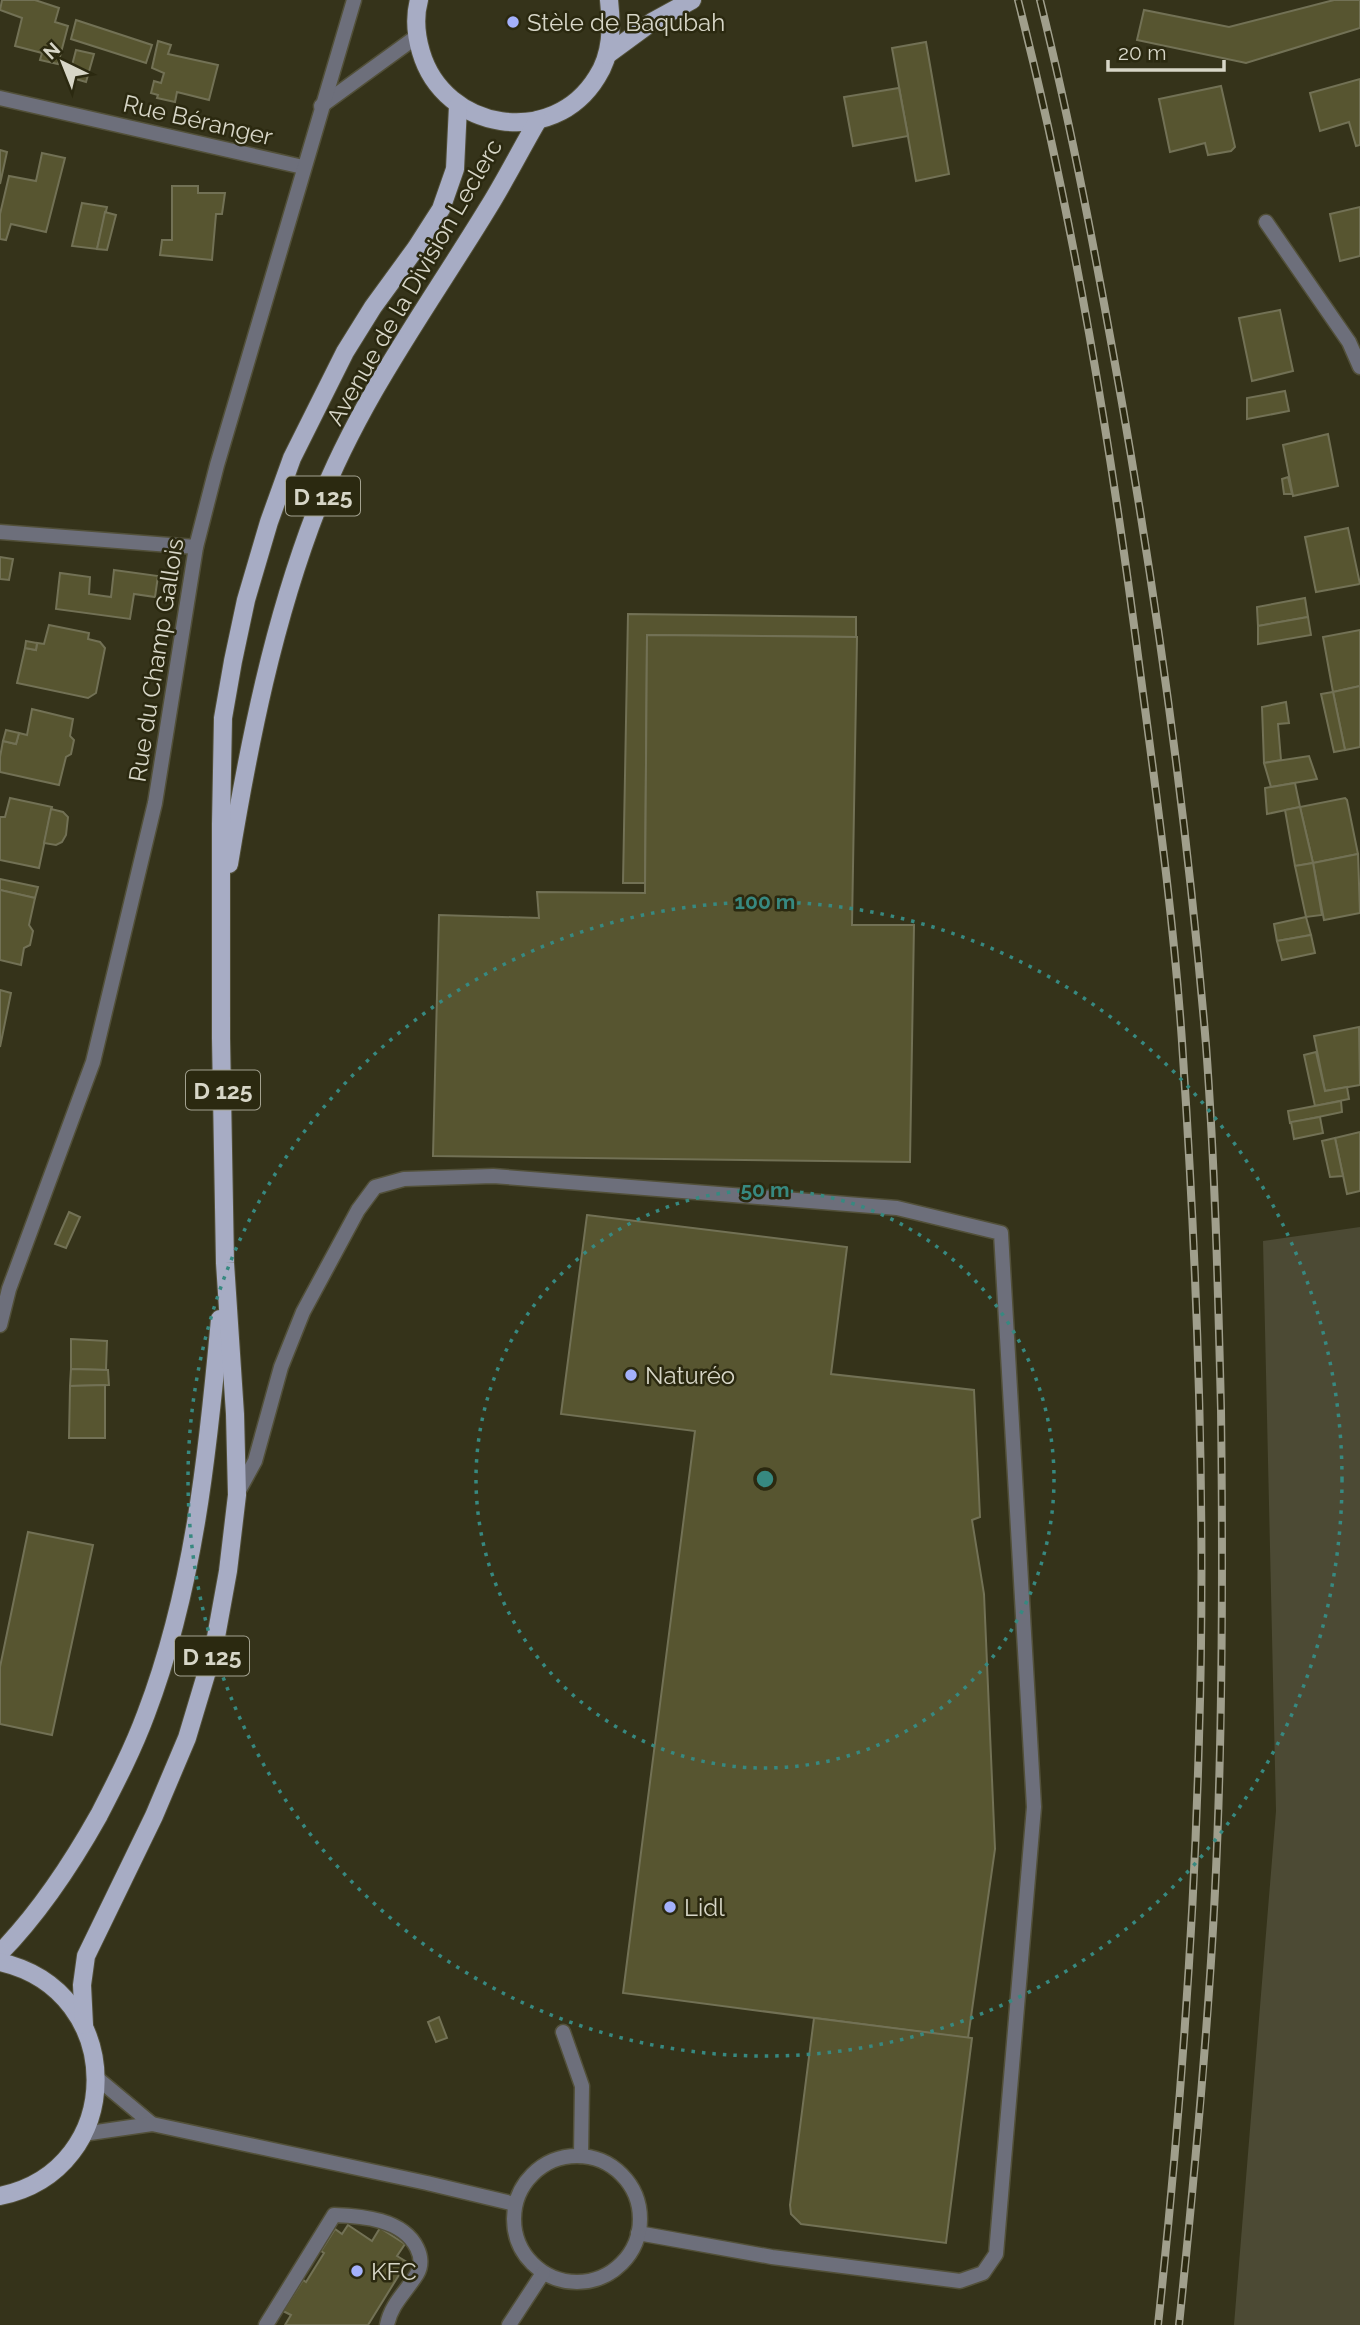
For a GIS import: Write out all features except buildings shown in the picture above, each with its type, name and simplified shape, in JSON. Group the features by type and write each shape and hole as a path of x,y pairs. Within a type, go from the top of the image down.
{"main road":[{"path":"419,0 416,11 416,37 426,69 446,96 476,116 496,122 517,123 538,120 560,111 581,97 597,78 607,55 612,25 609,0"},
{"path":"607,55 652,22 692,0"},
{"name":"Avenue de la Division Leclerc","path":"84,2025 82,1985 86,1956 154,1816 187,1738 214,1648 228,1571 237,1496 235,1414 225,1263 220,824 223,718 246,600 288,471 321,397 345,352 441,209 455,169 458,106"},
{"name":"Avenue de la Division Leclerc","path":"221,916 265,676 292,580 319,504 361,415 401,343 489,206 538,120"},
{"name":"Avenue de la Division Leclerc","path":"0,1953 57,1886 89,1834 141,1728 168,1651 200,1496 212,1411 225,1263"},
{"path":"0,1962 15,1965 36,1975 55,1988 72,2005 84,2025 95,2059 97,2078 93,2107 83,2134 66,2159 43,2179 15,2193 0,2196"}],"street":[{"name":"Rue du Champ Gallois","path":"0,1325 9,1289 93,1062 155,803 196,547 303,167 354,0"},
{"path":"321,107 416,37"},
{"name":"Rue Béranger","path":"0,98 303,167"},
{"path":"1266,222 1349,342 1360,367"},
{"path":"0,532 196,547"},
{"path":"237,1496 254,1461 281,1367 303,1312 358,1210 375,1187 404,1179 506,1177 897,1208 1001,1233 1034,1807 996,2254 983,2273 960,2281 772,2257 638,2233"},
{"path":"563,2032 582,2087 581,2156"},
{"path":"97,2078 152,2124"},
{"path":"83,2134 152,2124 515,2204"},
{"path":"581,2156 602,2161 620,2173 633,2190 639,2211 638,2233 631,2251 618,2266 602,2277 582,2282 562,2281 543,2273 528,2260 518,2243 514,2224 515,2204 524,2184 540,2168 559,2159 581,2156"},
{"path":"266,2325 334,2215 365,2217 407,2234 415,2243 420,2256 419,2271 389,2312 387,2325"},
{"path":"509,2325 543,2273"}],"shaded area":[{"path":"1360,1227 1360,2325 1234,2325 1276,1811 1263,1241"}],"railway":[{"path":"1018,0 1074,250 1117,502 1153,767 1180,1009 1196,1312 1201,1482 1201,1653 1193,1885 1184,2032 1158,2325"},
{"path":"1040,0 1094,251 1148,563 1181,804 1199,964 1209,1090 1221,1409 1220,1771 1209,2000 1179,2325"}],"place":[{"name":"Stèle de Baqubah","path":"513,22"},
{"name":"Naturéo","path":"631,1375"},
{"name":"Lidl","path":"670,1907"},
{"name":"KFC","path":"357,2271"}]}
